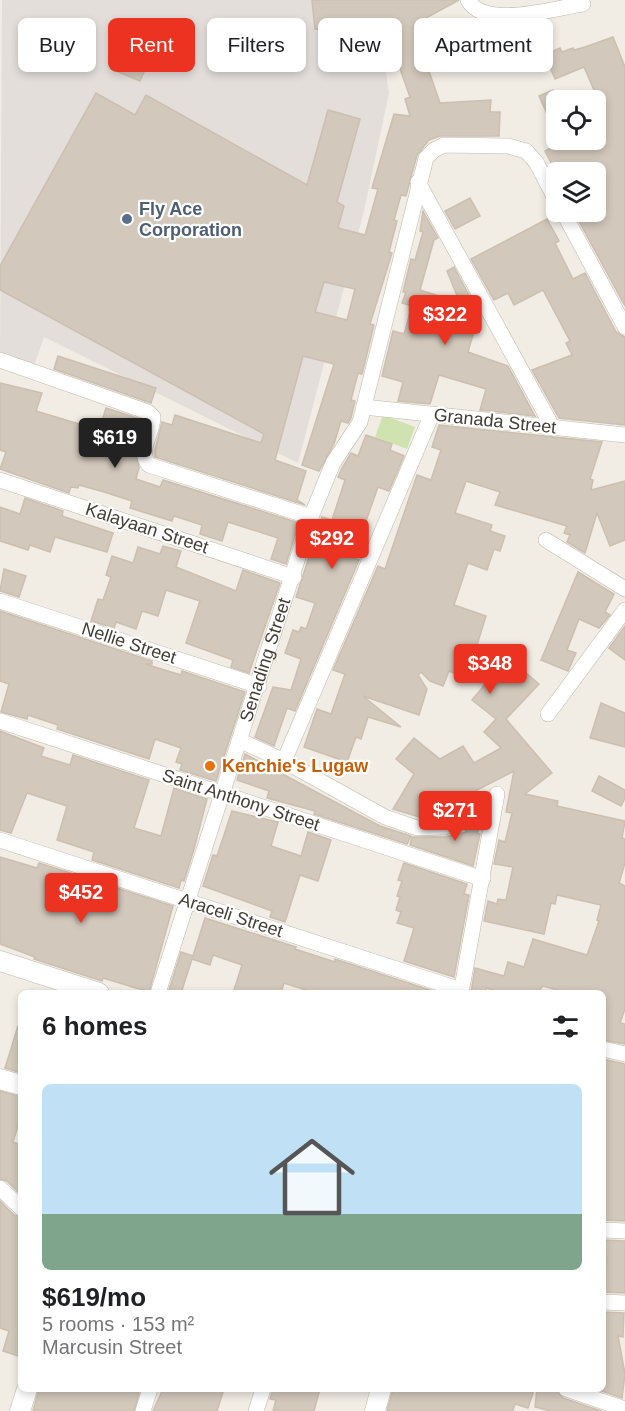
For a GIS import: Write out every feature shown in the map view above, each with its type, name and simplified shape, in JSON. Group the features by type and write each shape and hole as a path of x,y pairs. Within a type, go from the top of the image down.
{"street":[{"path":"468,0 483,14 501,17 584,4"},
{"name":"Senading Street","path":"159,990 259,686 311,518 333,463 354,434 364,407 418,182 426,158 444,145 518,148 532,157 546,182"},
{"path":"418,182 553,428"},
{"path":"568,222 625,327"},
{"path":"0,360 148,412 153,417 144,452 144,459 149,465 311,518"},
{"name":"Granada Street","path":"364,407 625,435"},
{"path":"284,761 432,414"},
{"name":"Kalayaan Street","path":"0,480 294,577"},
{"path":"546,540 625,589"},
{"name":"Nellie Street","path":"0,601 259,686"},
{"path":"548,714 625,610"},
{"name":"Saint Anthony Street","path":"0,721 483,879"},
{"path":"241,741 284,761 385,818 409,826 445,827 471,802 478,799 496,799 461,990"},
{"name":"Araceli Street","path":"0,840 455,990"},
{"path":"0,961 90,990"},
{"path":"606,1050 625,1054"},
{"path":"0,1078 18,1085"},
{"path":"0,1188 18,1205"},
{"path":"606,1230 625,1231"},
{"path":"606,1302 625,1303"},
{"path":"20,1411 26,1392"},
{"path":"143,1411 149,1392"},
{"path":"256,1411 262,1392"},
{"path":"375,1411 380,1392"},
{"path":"575,1392 625,1409"}],"shaded area":[{"path":"2,0 343,0 344,18 318,18 318,72 386,72 389,93 364,211 298,463 44,337 33,369 0,357"}],"green space":[{"path":"383,415 415,427 407,449 375,437"}],"building":[{"path":"312,0 459,0 426,18 414,18 414,72 429,72 440,103 491,100 490,112 500,112 499,136 440,136 429,140 417,155 406,196 401,195 394,220 397,221 389,252 392,253 370,324 374,325 362,374 358,373 351,400 355,401 351,418 348,423 341,421 334,444 319,471 302,465 334,364 303,356 275,460 306,471 297,500 305,505 155,457 162,422 172,425 175,415 261,443 264,434 0,290 0,266 96,93 135,115 146,95 307,185 328,110 360,119 337,202 344,206 338,228 365,235 378,189 372,188 394,114 410,116 405,99 410,97 401,72 402,18 318,18 318,29 315,29","holes":["324,282 355,289 347,320 315,312"]},
{"path":"613,37 625,67 625,306 579,222 606,222 606,162 551,162 545,151 606,150 606,90 594,90 584,67 555,79 552,72 553,51 560,48 562,52"},
{"path":"119,72 144,72 140,81"},
{"path":"546,93 546,112 539,96"},
{"path":"470,198 480,216 455,229 445,211"},
{"path":"423,211 438,238 434,240 420,290 439,296 432,319 471,330 447,271 454,267 479,314 468,352 508,366 535,416 480,410 486,389 439,375 430,404 398,401 403,382 382,376 393,331 404,334 412,306 402,303 406,292 403,292 411,259 415,260 423,232 420,231"},
{"path":"546,220 546,222 549,222 559,241 555,243 573,279 585,273 616,332 625,337 625,425 559,418 532,370 572,355 566,343 570,341 543,290 514,305 508,293 494,300 471,259"},
{"path":"58,356 156,388 151,403 54,369"},
{"path":"0,383 42,393 36,411 99,430 106,408 143,420 135,447 139,468 136,479 160,487 163,480 299,523 286,564 271,559 278,538 228,522 222,541 200,534 202,525 174,516 172,521 130,508 132,501 79,485 78,488 71,487 69,493 0,469 6,452 0,450"},
{"path":"439,425 602,442 590,479 593,480 591,490 625,481 625,540 610,546 597,513 585,553 567,542 570,535 564,533 567,526 495,505 500,492 466,481 455,513 492,525 490,531 505,536 500,551 494,549 487,570 468,563 454,605 486,616 477,645 489,650 523,678 526,673 539,684 506,719 552,773 525,794 558,801 557,806 625,821 622,838 625,839 625,863 619,883 625,886 625,1009 620,1023 625,1024 625,1044 606,1041 606,990 557,990 543,986 540,990 486,988 486,990 471,990 475,968 504,976 508,962 524,967 533,939 587,955 599,921 597,920 601,905 557,895 555,904 551,903 544,934 484,921 488,901 497,904 498,899 506,900 513,867 494,864 499,840 505,842 512,813 506,812 514,771 467,795 449,811 436,796 423,818 393,809 414,774 396,759 414,738 440,759 463,746 474,763 501,748 484,732 496,719 472,700 498,669 464,657 458,675 449,671 443,686 430,681 421,672 418,675 427,689 419,715 363,696 401,727 368,717 361,739 356,737 347,762 304,747 317,709 331,714 345,674 333,670 378,566 385,569 417,475 431,480 441,450 432,447"},
{"path":"366,435 392,444 390,450 404,456 389,491 378,487 353,558 359,560 295,711 287,708 274,746 255,737 273,687 291,690 301,659 285,653 293,630 299,632 301,627 306,629 315,603 296,597 322,517 332,520 345,480 338,477 351,453 358,456"},
{"path":"25,498 63,511 62,516 113,533 107,552 55,537 50,552 30,545 28,550 0,541 0,507 20,514"},
{"path":"163,546 181,551 176,567 236,591 243,570 280,583 249,673 231,667 233,660 186,643 200,601 166,590 158,616 142,611 136,629 116,622 114,628 91,621 98,599 103,600 111,577 106,575 112,556 133,563 138,547 160,554"},
{"path":"4,569 26,576 19,597 0,591"},
{"path":"578,572 614,594 605,612 610,615 599,628 579,619 567,650 576,653 568,671 541,660"},
{"path":"0,611 152,661 152,664 145,664 181,675 182,671 245,692 216,781 180,770 182,764 176,762 181,748 155,739 149,759 57,729 58,725 28,715 27,719 1,712 9,684 0,681"},
{"path":"625,626 625,660 609,648"},
{"path":"601,703 625,713 625,747 590,738"},
{"path":"0,731 44,748 41,756 70,765 73,755 149,780 134,828 161,836 174,788 207,799 184,881 181,880 179,888 92,860 94,852 57,840 67,806 27,793 11,833 0,830"},
{"path":"245,754 380,826 411,836 407,844 314,814 315,811 267,798 269,791 237,780"},
{"path":"599,776 625,790 625,798 621,806 592,791"},
{"path":"232,811 278,822 271,846 301,856 308,832 331,840 318,881 300,875 285,922 270,917 272,911 203,886 213,855 217,856"},
{"path":"479,811 484,811 477,833 480,834 473,866 410,845 412,837 445,837 467,832 461,825"},
{"path":"0,857 37,868 39,863 173,906 150,990 103,978 102,981 34,959 35,957 0,944"},
{"path":"404,863 467,884 464,894 469,895 454,977 404,961 414,928 397,923 401,912 396,910 400,897 397,896 402,881 398,880"},
{"path":"205,918 335,962 335,959 430,990 306,990 284,983 282,990 234,990 242,965 213,955 210,965 192,959 182,990 169,990 181,952 193,956"},
{"path":"18,1026 18,1072 5,1068"},
{"path":"606,1060 625,1064 625,1221 606,1220"},
{"path":"0,1091 18,1096 18,1126 13,1142 18,1144 18,1192 7,1181 0,1179"},
{"path":"0,1201 18,1216 18,1356 3,1351 9,1331 0,1328"},
{"path":"606,1240 625,1241 625,1293 606,1292"},
{"path":"606,1312 624,1313 623,1337 618,1336 625,1374 622,1398 605,1392"},
{"path":"38,1392 139,1393 134,1411 33,1411"},
{"path":"162,1392 223,1392 217,1411 153,1411"},
{"path":"272,1392 319,1392 314,1411 273,1411 276,1400 270,1399"},
{"path":"392,1392 533,1393 528,1408 515,1404 513,1411 387,1411"},
{"path":"537,1392 558,1392 563,1398 601,1411 550,1411 535,1407"}],"place":[{"name":"Fly Ace Corporation","path":"127,219"},
{"name":"Kenchie's Lugaw","path":"210,766"}]}
